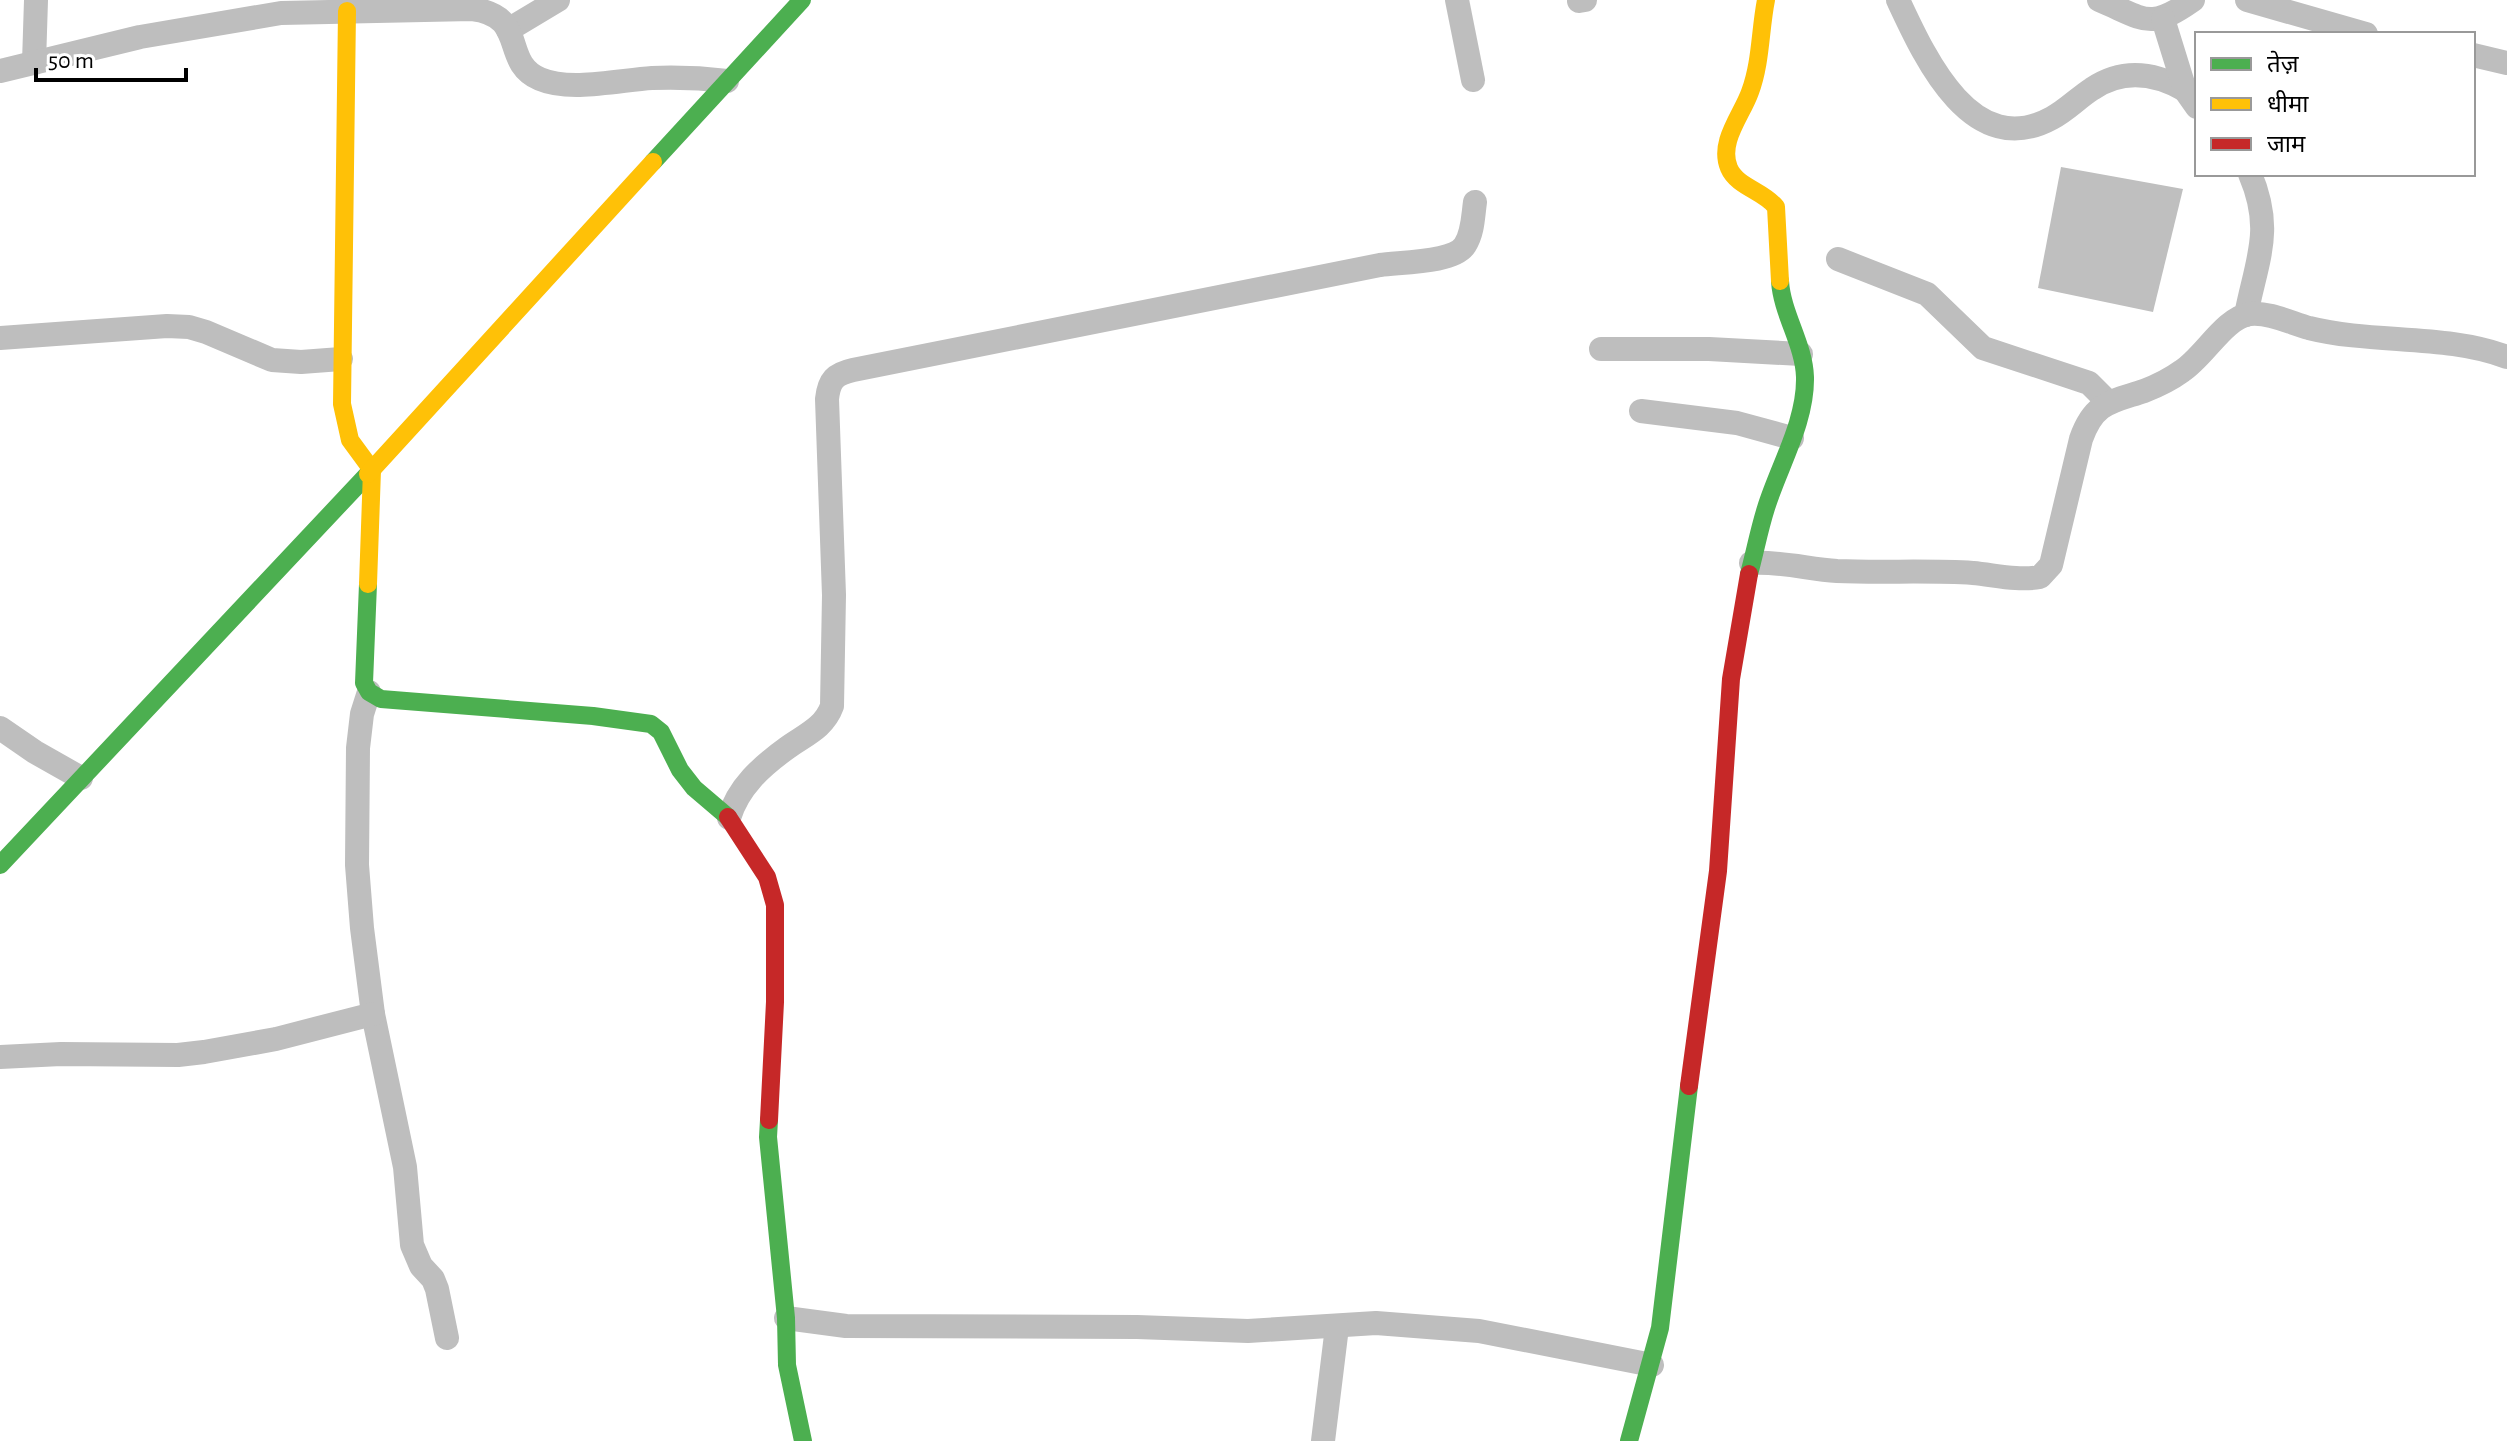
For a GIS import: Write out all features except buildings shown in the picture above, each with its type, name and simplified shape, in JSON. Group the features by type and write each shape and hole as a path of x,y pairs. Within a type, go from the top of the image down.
{"street":[{"path":"34,63 36,0"},
{"path":"508,30 558,0"},
{"path":"0,865 372,470 802,0"},
{"path":"1457,0 1473,80"},
{"path":"1579,1 1585,0"},
{"path":"1629,1441 1660,1328 1718,871 1731,679 1751,563 1766,507 1792,438 1803,398 1805,376 1801,354 1785,312 1781,290 1776,207 1764,194 1740,182 1727,163 1733,129 1755,74 1766,0"},
{"path":"1898,0 1927,59 1953,95 1985,123 2000,128 2033,126 2050,119 2093,88 2129,74 2167,80 2191,98"},
{"path":"2099,0 2152,21 2169,40 2191,98"},
{"path":"2169,40 2193,0"},
{"path":"2247,0 2359,32"},
{"path":"0,71 140,37 281,13 472,9 501,17 521,61 529,73 542,80 562,84 652,78 727,81"},
{"path":"347,11 341,359 343,427 348,442 372,470 363,672 369,692 362,714 358,748 357,865 373,1014 400,1135 412,1245 421,1266 433,1279 437,1289 447,1338"},
{"path":"2475,55 2507,63"},
{"path":"2246,315 2264,228 2261,204 2251,176"},
{"path":"729,818 733,805 762,767 817,728 832,706 834,595 827,399 828,387 836,375 1380,265 1454,256 1465,247 1472,228 1475,202"},
{"path":"1838,259 1927,294 1983,348 2089,383 2108,402"},
{"path":"1751,563 1877,573 2040,577 2051,565 2055,554 2086,424 2096,411 2108,402 2145,391 2178,374 2195,363 2227,326 2246,315 2269,316 2322,331 2359,337 2473,347 2507,357"},
{"path":"0,338 189,327 272,360 301,362 341,359"},
{"path":"1601,349 1709,349 1801,354"},
{"path":"1641,411 1737,423 1792,438"},
{"path":"369,692 381,699 651,724 661,732 680,770 694,788 729,818 767,877 775,905 775,1002 768,1137 786,1318 786,1363 803,1441"},
{"path":"0,728 81,778"},
{"path":"0,1057 178,1055 276,1039 373,1014"},
{"path":"786,1318 846,1326 999,1325 1248,1331 1376,1323 1479,1331 1652,1365"},
{"path":"1323,1441 1337,1327"}],"shaded area":[{"path":"2061,167 2183,189 2153,312 2038,288"}],"traffic: fast":[{"path":"653,162 802,0"},
{"path":"1749,574 1766,508 1797,427 1804,394 1804,365 1780,281"},
{"path":"0,865 368,474"},
{"path":"368,584 364,683 369,692 381,699 593,716 651,724 661,732 680,770 694,788 728,817"},
{"path":"1629,1441 1660,1328 1689,1086"},
{"path":"769,1120 768,1137 786,1318 787,1365 803,1441"}],"traffic: slow":[{"path":"1766,0 1754,81 1732,129 1726,158 1738,180 1776,207 1780,281"},
{"path":"347,11 342,404 350,440 372,470 368,584"},
{"path":"368,474 653,162"}],"traffic: jam":[{"path":"1689,1086 1718,871 1731,679 1749,574"},
{"path":"728,817 767,877 775,905 775,1002 769,1120"}]}
